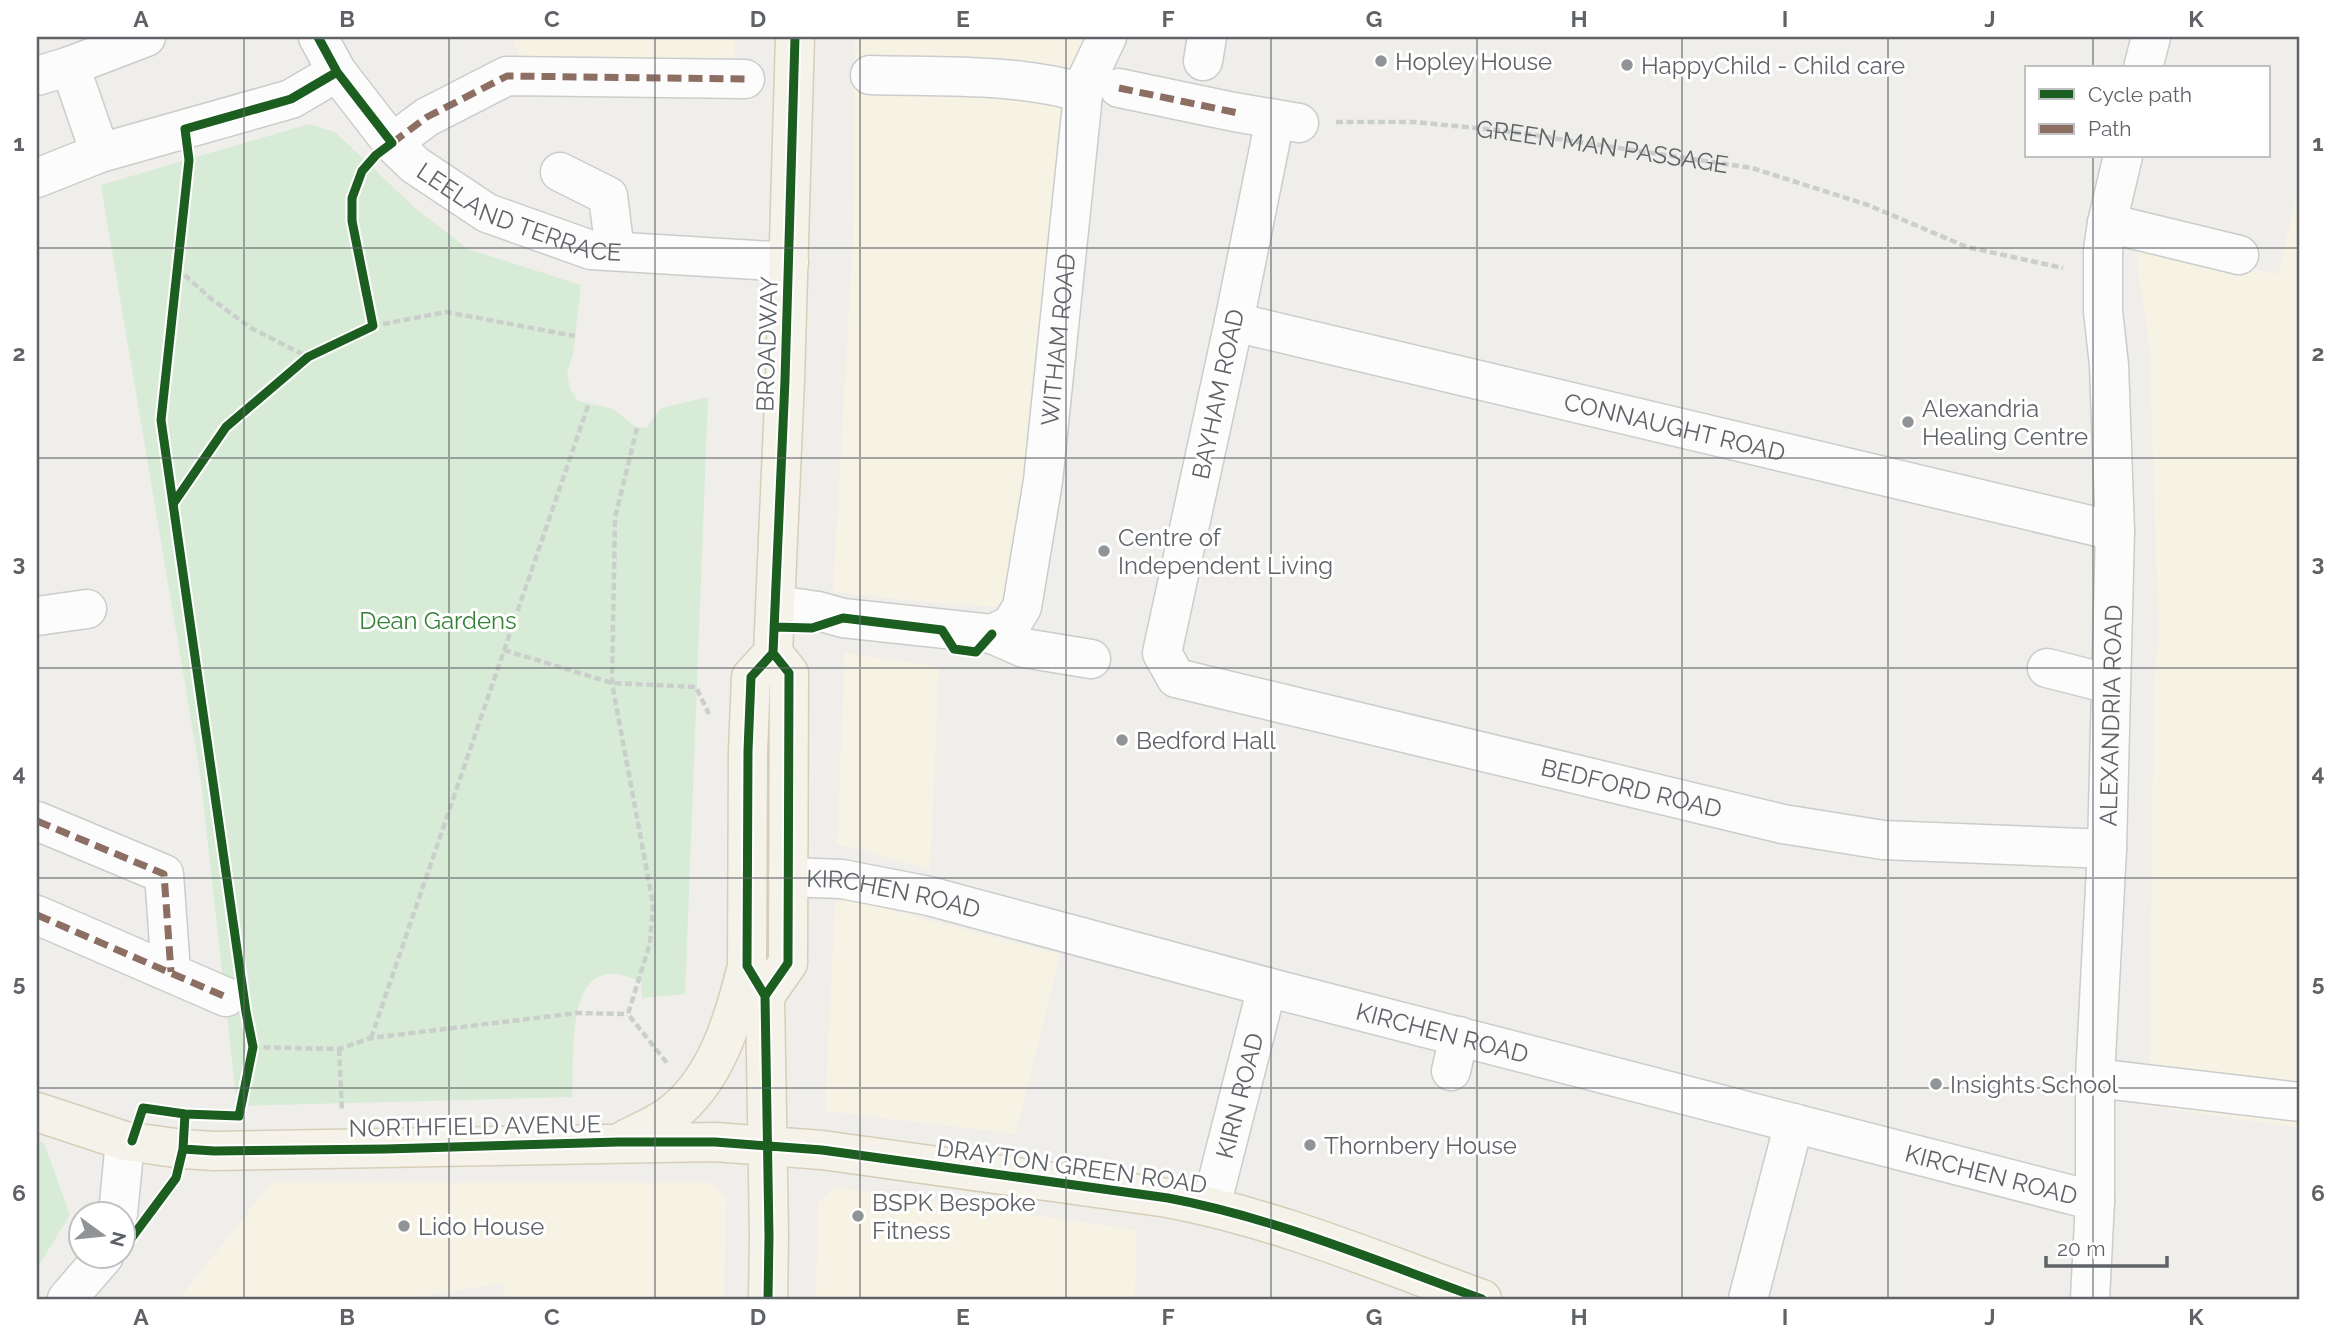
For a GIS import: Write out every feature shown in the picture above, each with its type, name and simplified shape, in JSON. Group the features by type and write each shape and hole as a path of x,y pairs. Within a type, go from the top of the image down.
{"main road":[{"name":"BROADWAY","path":"773,653 789,262 794,37"},
{"path":"621,1142 669,1116 699,1087 756,981 788,962 789,673 773,653 751,677 747,764 756,981 768,1145 768,1299"},
{"name":"NORTHFIELD AVENUE","path":"37,1112 125,1140 214,1151 621,1142 768,1145"},
{"name":"DRAYTON GREEN ROAD","path":"768,1145 822,1150 1211,1206 1301,1233 1482,1299"}],"street":[{"path":"100,153 54,71 146,37"},
{"name":"LEELAND TERRACE","path":"318,37 337,72 392,143 415,165 487,213 591,250 789,262"},
{"path":"2144,66 2151,37"},
{"path":"870,75 1023,79 1052,84 1101,71 1237,113 1287,121"},
{"name":"WITHAM ROAD","path":"992,634 1011,625 1022,607 1045,467 1101,71"},
{"path":"37,178 100,153 291,99 337,72"},
{"path":"392,143 427,117 507,76 745,79"},
{"name":"BAYHAM ROAD","path":"1168,668 1162,653 1234,322 1287,121"},
{"name":"ALEXANDRIA ROAD","path":"2094,1291 2095,1078 2107,849 2115,531 2109,365 2103,311 2103,250 2123,158"},
{"path":"560,172 608,196 615,251"},
{"path":"2107,223 2239,255"},
{"name":"CONNAUGHT ROAD","path":"1234,322 2115,531"},
{"path":"776,605 818,611 843,618 992,634 1024,648 1091,659"},
{"path":"37,616 87,609"},
{"name":"BEDFORD ROAD","path":"1168,668 1176,678 1783,824 1883,840 2107,849"},
{"path":"2047,668 2110,684"},
{"path":"37,821 164,874 171,972"},
{"name":"KIRCHEN ROAD","path":"788,877 842,879 929,896 1007,931 1267,987 1455,1053 1794,1123 2095,1201"},
{"path":"37,915 226,997"},
{"name":"KIRN ROAD","path":"1211,1206 1267,987"},
{"path":"2095,1078 2300,1102"},
{"path":"1748,1299 1794,1123"},
{"path":"119,1200 125,1140"},
{"path":"67,1299 91,1270"}],"path":[{"path":"175,282 178,255"},
{"path":"177,268 210,299 251,328 308,357"},
{"path":"173,504 226,426 308,357 373,326 446,312 575,336"},
{"path":"371,1038 589,403"},
{"path":"628,1014 650,943 653,904 612,683 615,517 637,428"},
{"path":"171,492 175,517"},
{"path":"504,650 612,683 696,687 712,720"},
{"path":"253,1046 339,1049 371,1038 577,1013 628,1014"},
{"path":"628,1014 674,1072"},
{"path":"250,1035 253,1046 250,1059"},
{"path":"339,1049 342,1114"}],"shaded area":[{"path":"512,37 735,37 734,86 520,59"},
{"path":"855,37 1103,37 1020,608 936,603 833,592 853,241"},
{"path":"2300,182 2300,1128 2149,1106 2154,680 2159,636 2149,341 2137,262 2139,241 2278,275"},
{"path":"845,653 939,667 930,869 837,844"},
{"path":"843,898 1060,954 1016,1134 825,1111 835,905"},
{"path":"271,1183 712,1183 726,1197 724,1299 505,1299 504,1283 404,1299 179,1299"},
{"path":"835,1187 1136,1230 1135,1299 816,1299 818,1203"}],"green space":[{"name":"Dean Gardens","path":"309,124 335,132 415,208 468,249 581,285 573,354 567,373 570,389 578,401 613,409 637,428 647,427 661,408 708,397 685,994 642,998 641,982 616,974 598,977 586,989 578,1008 572,1097 237,1106 200,773 101,185"},
{"path":"37,1140 44,1143 66,1204 66,1221 37,1268"}],"marked path":[{"path":"392,143 427,117 507,76 745,79"},
{"path":"1119,88 1238,113"},
{"path":"37,821 164,874 171,972"},
{"path":"37,915 226,997"}],"cycle path":[{"path":"173,504 226,427 308,357 373,326 352,221 352,198 362,171 376,155 392,143 337,72 318,37"},
{"path":"765,996 788,963 789,673 773,653 785,380 795,37"},
{"path":"132,1141 143,1108 185,1114 239,1116 253,1047 161,420 189,160 185,129 291,99 337,72"},
{"path":"774,627 812,628 843,618 942,630 954,649 976,652 992,634"},
{"path":"768,1299 765,996 747,966 748,751 751,677 773,653"},
{"path":"136,1232 176,1178 183,1149 185,1114"},
{"path":"183,1149 386,1149 715,1142 822,1150 1168,1198 1208,1207 1327,1242 1482,1299"}],"place":[{"name":"Hopley House","path":"1381,61"},
{"name":"HappyChild - Child care","path":"1627,65"},
{"name":"Alexandria Healing Centre","path":"1908,422"},
{"name":"Centre of Independent Living","path":"1104,551"},
{"name":"Bedford Hall","path":"1122,740"},
{"name":"Insights School","path":"1936,1084"},
{"name":"Thornbery House","path":"1310,1145"},
{"name":"BSPK Bespoke Fitness","path":"858,1216"},
{"name":"Lido House","path":"404,1226"}]}
